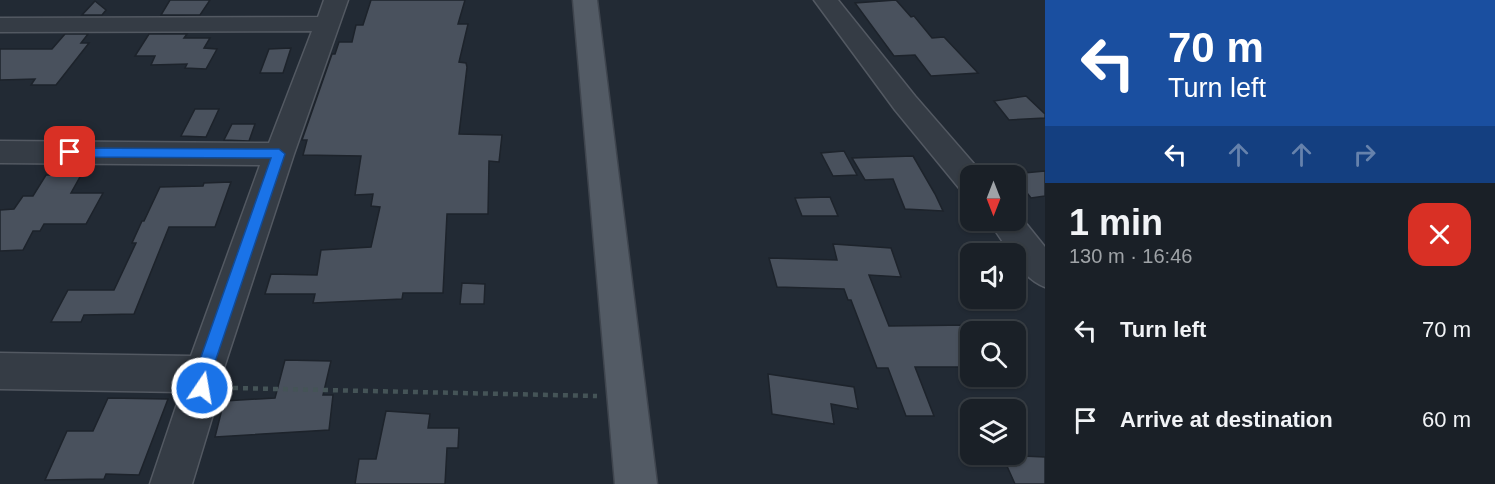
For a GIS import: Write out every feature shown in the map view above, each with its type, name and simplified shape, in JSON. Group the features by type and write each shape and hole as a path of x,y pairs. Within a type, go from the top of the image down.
{"main road":[{"path":"585,0 636,484"}],"street":[{"path":"826,0 905,104 960,168"},
{"path":"0,25 332,12 279,154 171,484"},
{"path":"0,152 279,154"},
{"path":"1013,231 1045,272"},
{"path":"0,371 203,381"}],"path":[{"path":"203,381 625,396"}],"building":[{"path":"170,0 210,0 200,15 161,15"},
{"path":"371,0 465,0 458,24 468,24 459,62 466,63 467,67 459,134 502,135 499,162 489,161 488,214 447,214 443,293 403,293 402,299 313,303 315,294 265,294 271,274 317,275 321,250 371,247 380,207 371,206 373,194 355,195 361,156 303,155 307,140 302,140 332,54 335,54 339,42 352,42 356,25 363,25"},
{"path":"896,0 911,17 914,16 932,38 944,37 978,73 931,76 915,55 894,56 855,3"},
{"path":"95,1 106,10 102,15 82,15"},
{"path":"65,34 88,34 81,43 89,43 56,85 31,85 35,79 0,80 0,49 52,49"},
{"path":"149,34 187,34 184,38 210,38 204,48 217,49 206,69 185,68 187,64 151,65 155,56 135,56"},
{"path":"291,48 283,73 260,73 269,49"},
{"path":"1026,96 1045,114 1045,118 1009,120 994,101"},
{"path":"195,109 219,109 206,137 181,136"},
{"path":"232,124 255,124 249,141 224,140"},
{"path":"844,151 857,175 833,176 821,153"},
{"path":"913,156 943,211 905,209 893,179 865,180 852,158"},
{"path":"1045,171 1045,196 1031,198 1026,192 1026,173"},
{"path":"46,175 81,175 71,193 103,193 86,224 44,224 40,231 33,231 23,250 0,251 0,210 14,209 23,196 33,196"},
{"path":"231,182 215,227 169,227 134,314 84,315 81,322 51,322 68,290 114,290 136,243 132,243 160,187 203,186 204,183"},
{"path":"830,197 838,216 802,216 795,198"},
{"path":"833,244 891,248 901,277 869,275 889,326 960,325 960,367 915,367 934,416 906,416 888,368 877,368 851,300 848,300 844,289 777,287 769,258 837,260"},
{"path":"462,283 485,284 484,304 460,304"},
{"path":"285,360 331,361 323,395 333,395 329,430 215,437 224,401 275,398"},
{"path":"768,374 854,387 858,409 831,404 834,424 772,414"},
{"path":"108,398 168,399 139,475 106,474 104,479 45,480 67,431 93,431"},
{"path":"386,411 430,414 428,428 459,428 458,448 447,448 445,484 355,484 359,459 376,459"},
{"path":"1026,456 1045,457 1045,484 1015,484 1006,465 1026,465"}],"route":[{"path":"70,152 279,154 203,374 202,388"}]}
